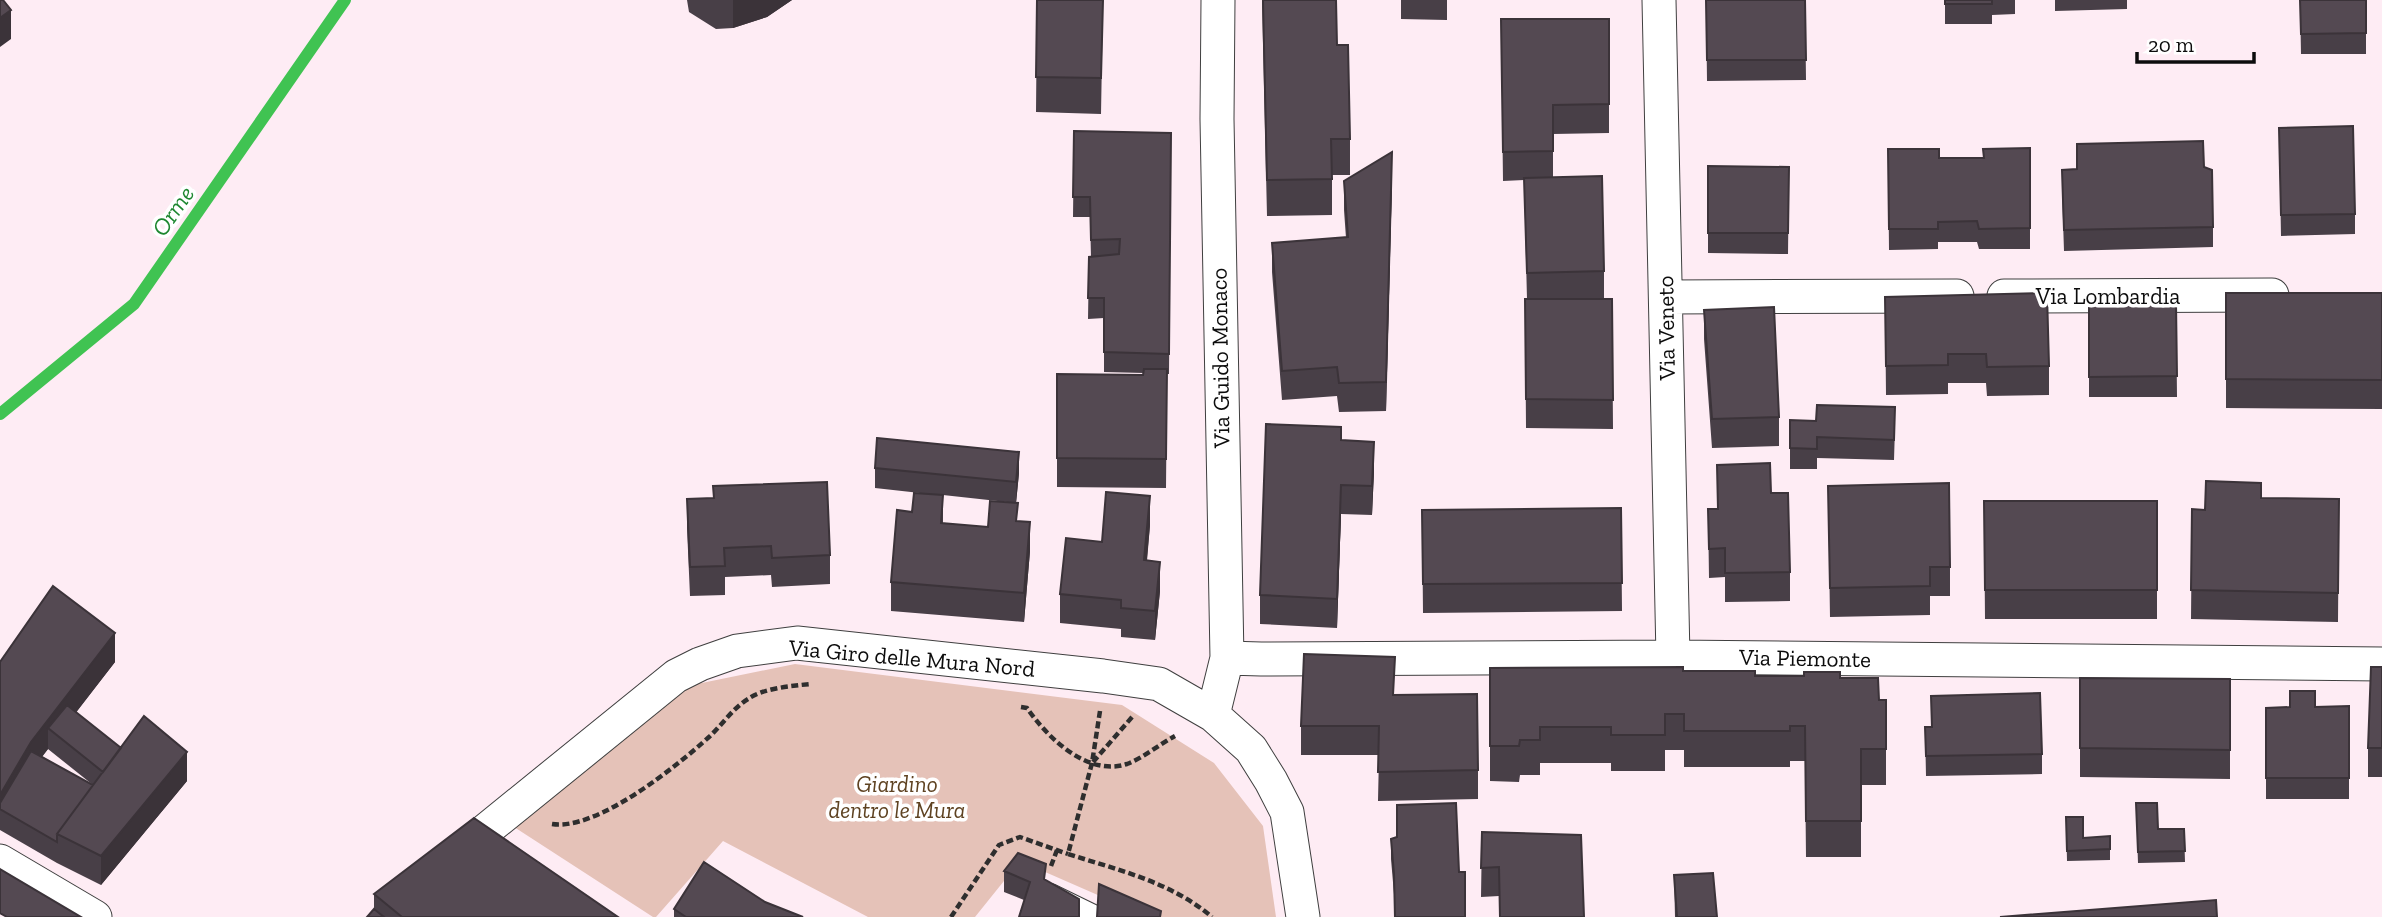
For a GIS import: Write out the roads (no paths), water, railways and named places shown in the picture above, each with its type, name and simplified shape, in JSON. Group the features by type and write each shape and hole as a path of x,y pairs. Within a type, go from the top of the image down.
{"street":[{"name":"Via Guido Monaco","path":"1213,715 1227,657 1217,133 1218,0"},
{"name":"Via Veneto","path":"1659,0 1673,657"},
{"name":"Via Lombardia","path":"1666,297 2299,295"},
{"name":"Via Giro delle Mura Nord","path":"433,873 676,676 737,651 797,643 1159,684 1213,715 1251,749 1271,781 1287,813 1303,917"},
{"name":"Via Piemonte","path":"1227,657 1673,657 2382,664"},
{"path":"0,861 95,917"},
{"path":"1049,896 1093,917"}],"waterway":[{"name":"Orme","path":"0,414 134,304 345,0"}],"park label":[{"name":"Giardino dentro le Mura","path":"897,797"}]}
